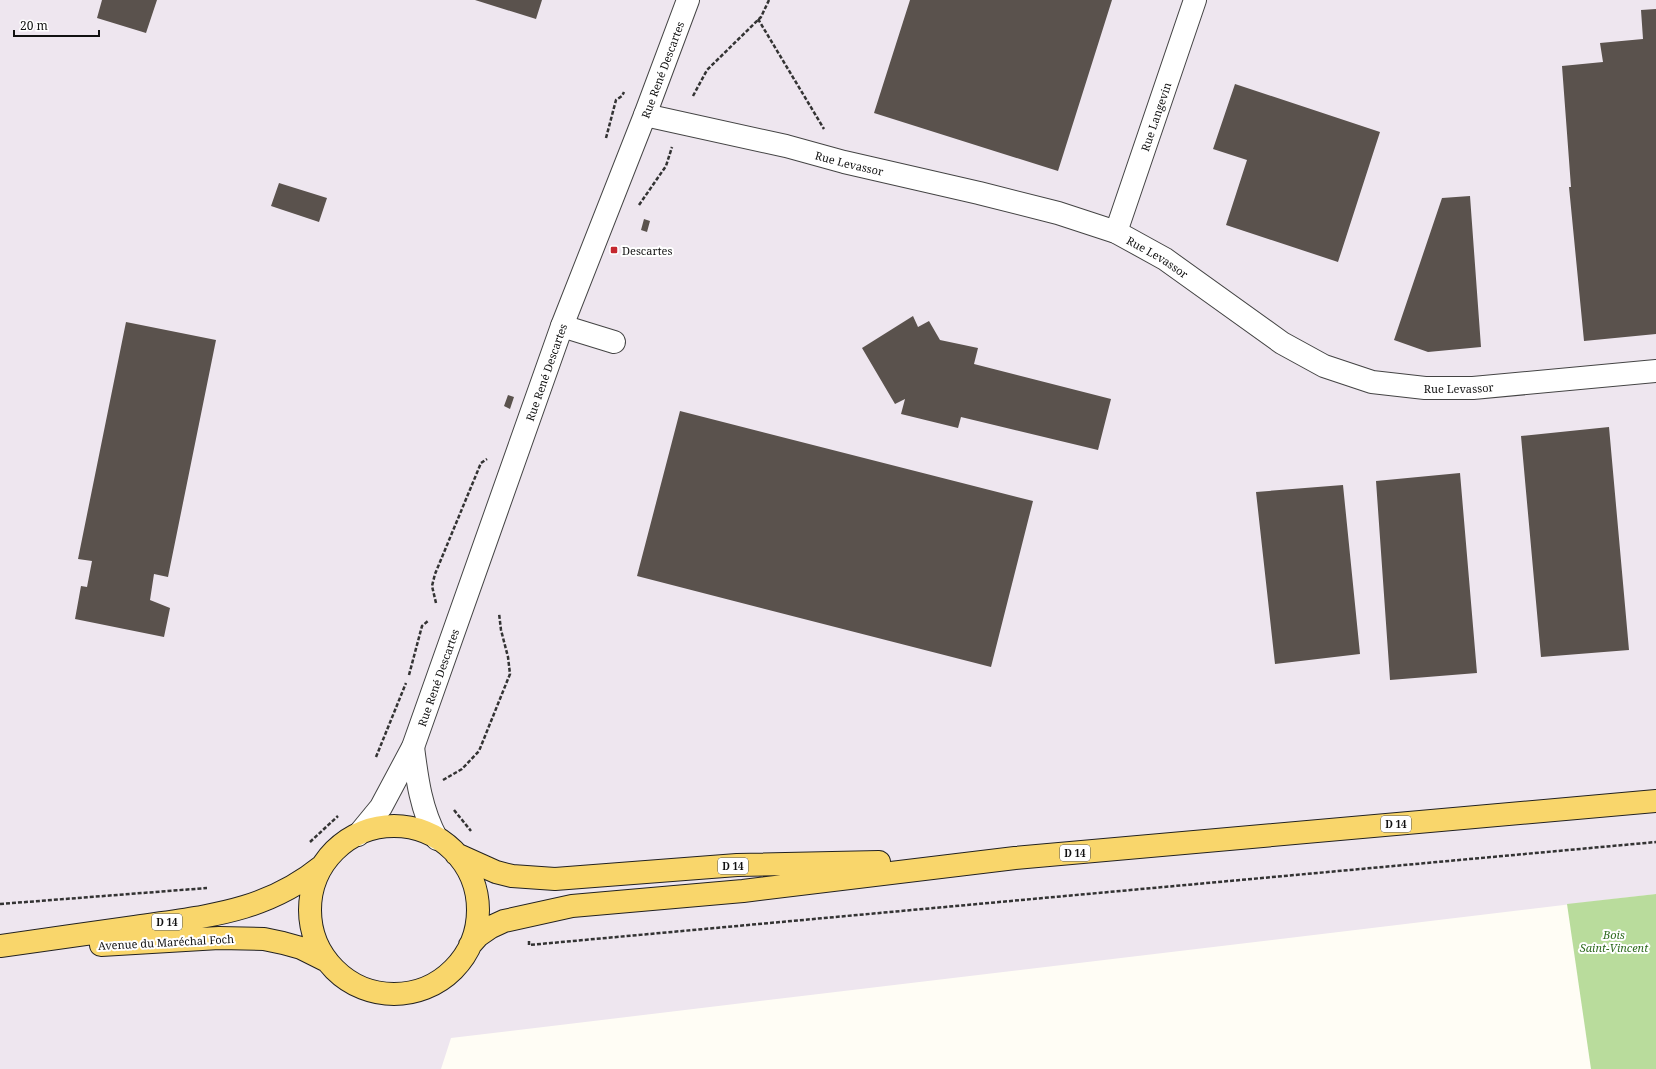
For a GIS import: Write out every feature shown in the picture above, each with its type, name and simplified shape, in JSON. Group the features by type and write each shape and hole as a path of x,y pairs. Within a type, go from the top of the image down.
{"main road":[{"name":"D 14","path":"470,945 478,936 491,927 504,921 572,906 743,891 1014,858 1656,801"},
{"path":"396,827 419,831 436,839 456,854 466,869 473,884 476,899 476,922 470,945 457,965 440,980 426,988 403,994 380,993 357,986 344,978 327,961 319,948 310,918 312,894 316,879 323,866 338,848 358,835 380,828 396,827"},
{"name":"D 14","path":"456,854 496,872 512,876 555,879 737,865 1014,858"},
{"name":"Avenue du Maréchal Foch","path":"0,946 239,910 285,892 299,884 323,866"},
{"name":"Avenue du Maréchal Foch","path":"0,952 163,941 241,938 283,942 312,952 327,961"}],"street":[{"name":"Rue René Descartes","path":"358,835 381,807 413,747 562,326 645,115 688,0"},
{"name":"Rue Langevin","path":"1116,232 1195,0"},
{"name":"Rue Levassor","path":"645,115 786,146 844,162 979,193 1051,212 1116,232 1165,260 1282,343 1324,366 1372,382 1425,388 1473,388 1656,371"},
{"path":"562,326 614,342"},
{"name":"Rue René Descartes","path":"413,747 418,787 422,803 436,839"}],"path":[{"path":"693,96 707,70 761,16 770,0"},
{"path":"758,19 844,162"},
{"path":"635,211 666,166 673,144"},
{"path":"440,782 462,769 479,751 510,674 499,613"},
{"path":"451,806 469,830 476,834"},
{"path":"307,845 338,816"},
{"path":"529,945 1656,842"},
{"path":"0,904 209,888"}],"shaded area":[{"path":"0,0 1656,0 1656,894 451,1038 441,1069 0,1069"}],"green space":[{"name":"Bois Saint-Vincent","path":"1656,894 1656,1069 1591,1069 1567,904"}],"building":[{"path":"102,0 157,0 146,33 97,18"},
{"path":"475,0 542,0 536,19"},
{"path":"910,0 1112,0 1058,171 874,113"},
{"path":"1656,9 1656,334 1584,341 1569,187 1571,187 1562,66 1603,62 1600,43 1643,39 1641,10"},
{"path":"1235,84 1380,132 1338,262 1226,225 1247,160 1213,149"},
{"path":"279,183 327,198 319,222 271,206"},
{"path":"1470,196 1481,347 1428,352 1394,340 1442,198"},
{"path":"644,219 650,221 647,232 641,230"},
{"path":"913,316 918,327 929,321 940,340 978,348 974,364 1111,399 1098,450 961,417 958,428 901,414 905,399 895,404 862,348"},
{"path":"126,322 216,340 168,577 154,574 150,600 170,608 164,637 75,619 81,586 87,587 92,561 78,559"},
{"path":"508,395 514,397 510,409 504,406"},
{"path":"680,411 1033,501 991,667 637,576"},
{"path":"1609,427 1629,650 1541,657 1521,436"},
{"path":"1460,473 1477,673 1390,680 1376,481"},
{"path":"1343,485 1360,654 1275,664 1256,492"}],"place":[{"name":"Descartes","path":"614,250"}]}
